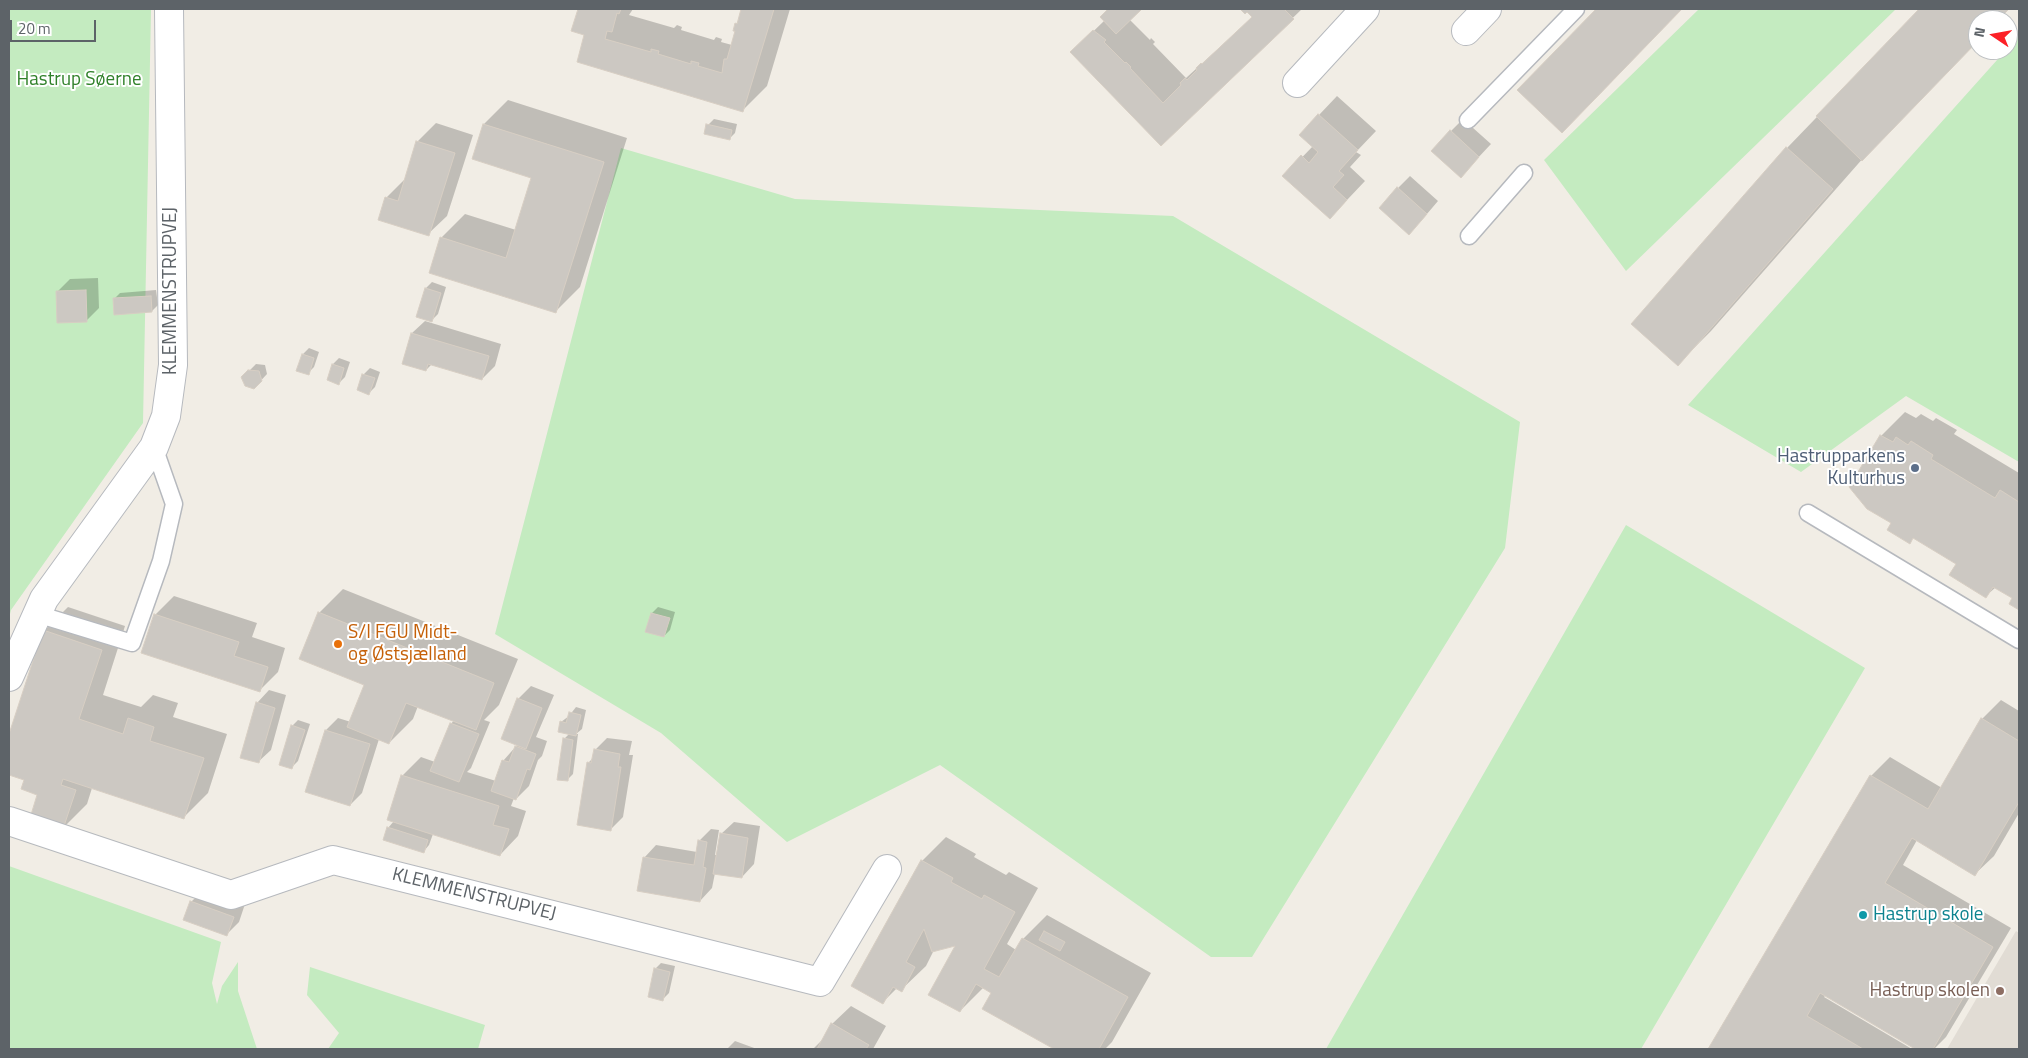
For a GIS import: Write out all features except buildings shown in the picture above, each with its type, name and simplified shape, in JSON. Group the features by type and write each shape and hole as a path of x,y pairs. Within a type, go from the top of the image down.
{"street":[{"name":"KLEMMENSTRUPVEJ","path":"9,677 44,599 154,447 166,416 173,365 169,9"},
{"path":"1298,83 1365,9"},
{"path":"1466,31 1488,9"},
{"name":"KLEMMENSTRUPVEJ","path":"9,821 231,895 333,860 820,982 887,870"}],"lane":[{"path":"1468,120 1576,9"},
{"path":"1468,236 1524,174"},
{"path":"37,614 132,643 161,561 174,504 154,447"},
{"path":"1808,513 2019,640"}],"shaded area":[{"name":"Hastrup skolen","path":"2016,931 2019,933 2019,1049 1947,1049"}],"green space":[{"name":"Hastrup Søerne","path":"9,9 151,9 143,423 11,610 9,618"},
{"path":"1699,9 1896,9 1626,271 1544,160"},
{"path":"2019,35 2019,462 1906,396 1801,472 1688,405 1997,60 2018,60"},
{"path":"621,148 795,199 1173,216 1520,422 1505,548 1252,957 1211,957 940,765 787,842 661,733 495,634"},
{"path":"1626,525 1865,668 1641,1049 1326,1049"},
{"path":"9,866 221,942 212,983 217,1004 222,986 238,962 238,991 257,1049 9,1049"},
{"path":"310,967 485,1025 478,1049 328,1049 339,1033 307,995"}],"place":[{"name":"Hastrupparkens Kulturhus","path":"1915,468"},
{"name":"S/I FGU Midt- og Østsjælland","path":"338,644"},
{"name":"Hastrup skole","path":"1863,915"},
{"name":"Hastrup skolen","path":"2000,991"}]}
